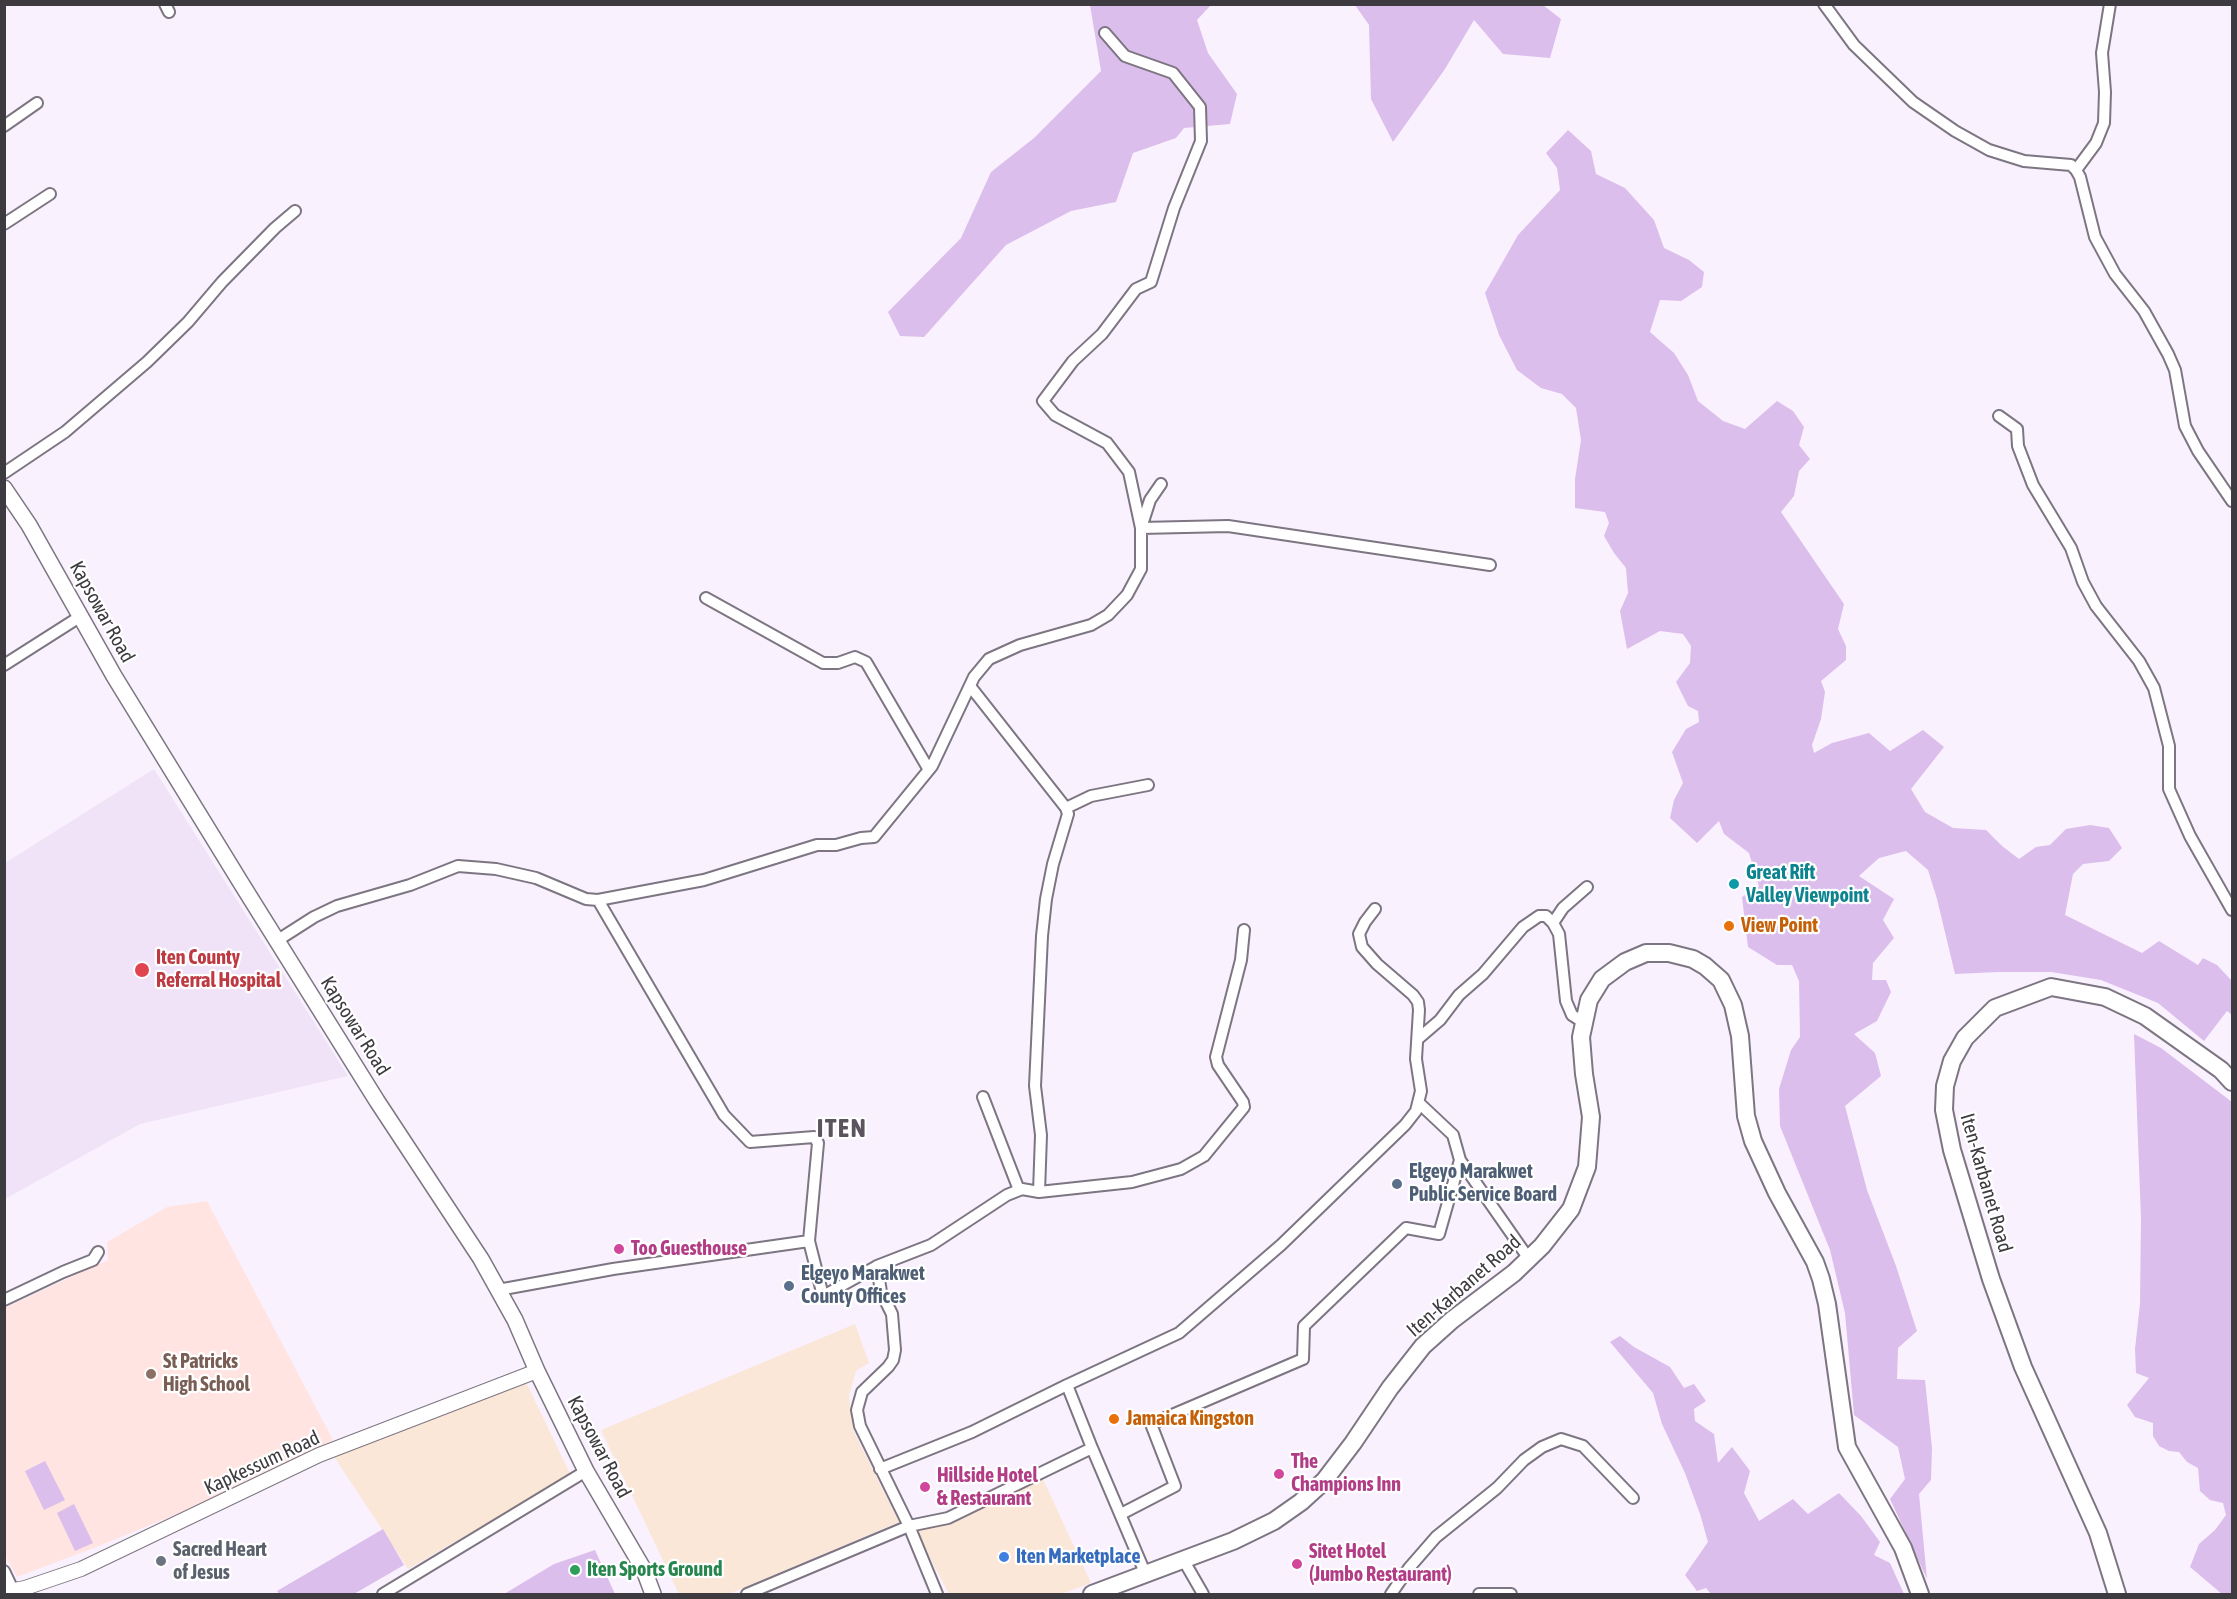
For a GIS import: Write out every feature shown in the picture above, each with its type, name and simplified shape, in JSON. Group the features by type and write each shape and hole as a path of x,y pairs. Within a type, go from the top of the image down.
{"main road":[{"name":"Kapsowar Road","path":"4,488 29,525 114,676 376,1101 482,1259 515,1320 586,1471 644,1570 653,1594"},
{"name":"Iten-Karbanet Road","path":"1100,1593 1233,1541 1274,1521 1301,1502 1324,1481 1423,1346 1452,1320 1514,1273 1542,1246 1571,1209 1587,1167 1591,1117 1581,1037 1589,1000 1602,979 1625,962 1646,953 1669,953 1693,959 1706,966 1721,980 1733,1005 1740,1036 1746,1116 1753,1141 1773,1184 1815,1262 1821,1279 1827,1304 1847,1447 1903,1548 1920,1594"},
{"name":"Iten-Karbanet Road","path":"2117,1594 2098,1533 2022,1367 1991,1278 1952,1150 1944,1110 1945,1086 1952,1061 1965,1038 1995,1008 2050,987 2105,997 2145,1016 2232,1082"}],"street":[{"path":"1824,4 1854,45 1896,86 1913,102 1955,131 1989,150 2024,160 2071,165 2076,170 2080,177 2096,237 2115,274 2144,311 2175,370 2185,426 2198,451 2232,501"},
{"path":"2076,170 2096,144 2104,123 2105,92 2102,53 2110,4"},
{"path":"278,940 314,917 337,906 410,885 458,866 496,869 536,878 586,899 598,900 704,880 817,845 836,845 874,837 929,770 974,677 988,658 1020,645 1091,625 1108,615 1127,595 1141,569 1141,528 1129,472 1107,443 1055,415 1043,401 1073,361 1102,334 1136,289 1151,282 1174,208 1201,141 1200,107 1173,73 1125,56 1105,33"},
{"path":"4,126 37,103"},
{"path":"4,224 50,194"},
{"path":"4,473 65,432 147,362 188,322 222,282 267,236 295,211"},
{"path":"1999,416 2017,429 2019,446 2033,485 2071,548 2083,582 2096,606 2139,661 2154,688 2169,746 2169,789 2190,836 2232,910"},
{"path":"1141,528 1150,500 1161,484"},
{"path":"1141,528 1228,526 1490,565"},
{"path":"706,598 823,663 838,663 855,657 866,662 929,770"},
{"path":"4,665 81,616"},
{"path":"970,686 1066,808 1068,814 1053,864 1042,936 1035,1086 1041,1135 1039,1192"},
{"path":"1066,808 1092,796 1148,785"},
{"path":"1553,922 1563,908 1587,887"},
{"path":"598,900 724,1114 750,1142 814,1137 818,1143 810,1241 823,1296 877,1266 931,1245 1007,1195 1019,1190 1039,1192 1132,1182 1181,1168 1204,1156 1244,1107 1244,1102 1218,1065 1216,1057 1241,960 1244,930"},
{"path":"880,1469 972,1432 1179,1333 1281,1245 1405,1125 1416,1111 1421,1091 1416,1059 1419,1038 1418,1002 1406,987 1377,964 1362,947 1359,934 1375,909"},
{"path":"1419,1038 1440,1020 1459,995 1483,974 1523,927 1539,916 1546,916 1553,922 1559,934 1566,1001 1572,1015 1583,1022"},
{"path":"983,1097 1019,1190"},
{"path":"1419,1102 1453,1136 1460,1160 1529,1259"},
{"path":"1121,1514 1175,1486 1150,1424 1303,1359 1304,1326 1406,1228 1438,1234 1460,1160"},
{"path":"498,1290 613,1269 810,1241"},
{"path":"4,1300 93,1260 98,1252"},
{"path":"877,1266 882,1292 892,1314 895,1350 888,1367 862,1392 857,1410 860,1426 909,1526 937,1594"},
{"name":"Kapkessum Road","path":"15,1591 81,1569 319,1455 446,1408 537,1371"},
{"path":"1067,1385 1146,1575"},
{"path":"1391,1594 1436,1537 1497,1488 1524,1460 1542,1447 1561,1439 1583,1446 1633,1498"},
{"path":"747,1594 909,1526 948,1518 1092,1448"},
{"path":"382,1594 586,1471"},
{"path":"1184,1561 1203,1594"},
{"path":"4,1571 15,1591"},
{"path":"1479,1594 1511,1594"}],"shaded area":[{"path":"1090,5 1211,5 1197,20 1208,53 1237,94 1230,124 1184,128 1176,138 1133,153 1116,202 1071,211 1006,245 924,337 900,336 888,312 961,238 991,172 1034,138 1101,71"},
{"path":"1355,5 1543,5 1561,19 1550,58 1503,54 1474,20 1445,69 1393,142 1371,99 1369,25"},
{"path":"1568,130 1591,151 1596,174 1625,188 1654,220 1664,248 1689,260 1704,272 1702,287 1681,301 1660,300 1650,332 1674,353 1688,375 1698,401 1723,421 1745,429 1777,401 1793,411 1804,427 1799,445 1810,459 1799,471 1794,496 1781,512 1844,604 1838,629 1846,646 1846,660 1821,681 1825,692 1821,719 1812,745 1814,753 1832,743 1869,733 1890,751 1923,730 1944,747 1911,789 1925,812 1953,828 1986,830 2019,859 2036,847 2050,845 2066,829 2090,825 2109,828 2122,848 2109,861 2083,864 2073,874 2065,915 2142,953 2159,941 2198,965 2203,958 2217,965 2232,981 2232,1015 2227,1011 2204,1041 2158,1003 2101,980 2051,972 1955,974 1928,870 1906,851 1879,858 1859,876 1894,899 1883,920 1894,938 1873,963 1872,980 1886,980 1891,992 1877,1021 1854,1034 1875,1053 1881,1076 1845,1106 1867,1190 1896,1266 1917,1331 1898,1348 1897,1379 1925,1380 1932,1448 1931,1480 1919,1494 1927,1579 1890,1499 1905,1479 1898,1447 1854,1415 1845,1313 1830,1250 1780,1126 1779,1089 1791,1050 1800,1037 1799,981 1792,965 1777,965 1748,947 1742,897 1759,886 1749,853 1724,834 1719,821 1697,843 1670,818 1674,800 1683,783 1672,752 1686,729 1699,722 1698,711 1688,706 1676,682 1690,663 1691,646 1683,634 1660,631 1627,649 1620,611 1628,593 1626,568 1604,536 1609,523 1605,512 1575,508 1575,479 1581,440 1576,408 1562,394 1541,388 1517,370 1499,335 1485,293 1518,235 1560,190 1557,168 1546,153"},
{"name":"Iten County Referral Hospital","path":"154,769 348,1076 140,1124 5,1199 5,863"},
{"path":"2134,1034 2161,1048 2232,1102 2232,1594 2222,1594 2190,1567 2199,1544 2215,1530 2226,1515 2223,1503 2210,1500 2200,1491 2198,1468 2187,1462 2179,1452 2169,1451 2159,1446 2153,1436 2153,1423 2135,1417 2127,1405 2149,1378 2136,1373 2141,1219"},
{"name":"St Patricks High School","path":"207,1201 333,1440 221,1496 17,1577 4,1554 4,1308 108,1260 107,1242 167,1207"},
{"path":"855,1324 869,1363 856,1371 849,1396 853,1430 899,1522 729,1594 679,1594 601,1430"},
{"path":"1620,1336 1634,1347 1670,1367 1684,1388 1694,1384 1706,1401 1694,1409 1695,1421 1714,1434 1718,1463 1732,1447 1750,1471 1744,1493 1759,1521 1793,1499 1808,1514 1839,1493 1861,1516 1880,1542 1874,1555 1890,1563 1904,1594 1711,1594 1706,1588 1697,1591 1685,1575 1708,1542 1700,1514 1685,1473 1662,1424 1653,1393 1610,1342"},
{"path":"526,1382 572,1478 408,1569 333,1455"},
{"path":"45,1461 65,1500 44,1510 25,1471"},
{"name":"Iten Marketplace","path":"1041,1475 1091,1583 1061,1594 949,1594 916,1531"},
{"path":"74,1504 93,1543 75,1551 57,1513"},
{"path":"383,1529 404,1565 354,1594 279,1594 277,1591"},
{"name":"Iten Sports Ground","path":"595,1550 615,1594 504,1594 554,1564"}],"place":[{"name":"Great Rift Valley Viewpoint","path":"1734,884"},
{"name":"View Point","path":"1729,926"},
{"name":"Iten County Referral Hospital","path":"142,970"},
{"name":"Elgeyo Marakwet Public Service Board","path":"1397,1184"},
{"name":"Too Guesthouse","path":"619,1249"},
{"name":"Elgeyo Marakwet County Offices","path":"789,1286"},
{"name":"St Patricks High School","path":"151,1374"},
{"name":"Jamaica Kingston","path":"1114,1419"},
{"name":"The Champions Inn","path":"1279,1474"},
{"name":"Hillside Hotel & Restaurant","path":"925,1487"},
{"name":"Iten Marketplace","path":"1004,1557"},
{"name":"Sacred Heart of Jesus","path":"161,1561"},
{"name":"Sitet Hotel (Jumbo Restaurant)","path":"1297,1564"},
{"name":"Iten Sports Ground","path":"575,1570"}],"district":[{"name":"ITEN","path":"842,1129"}]}
